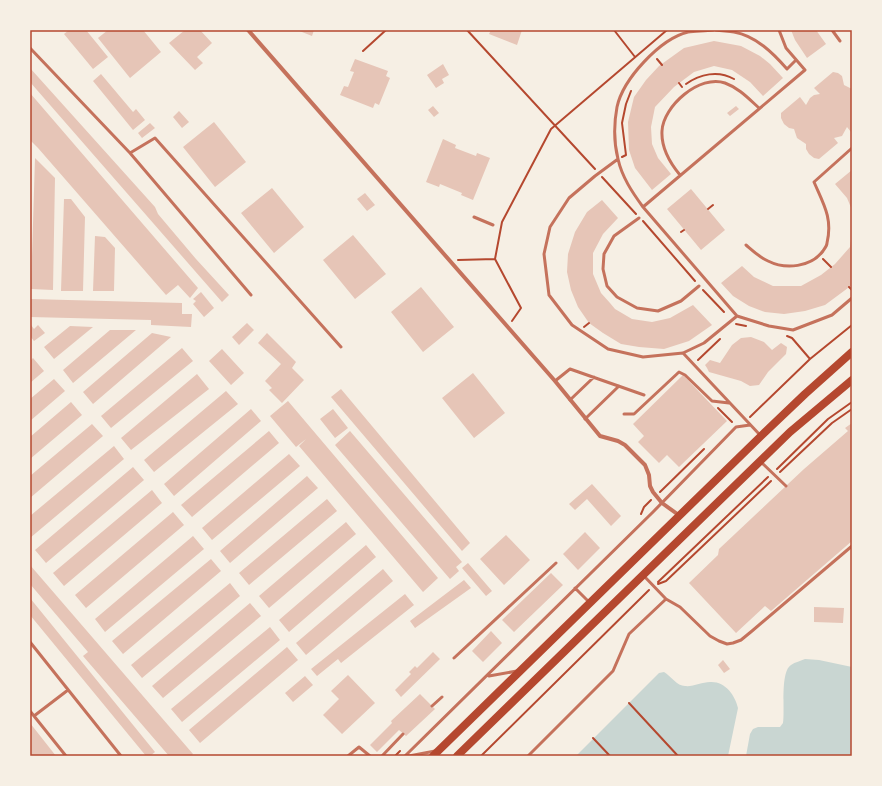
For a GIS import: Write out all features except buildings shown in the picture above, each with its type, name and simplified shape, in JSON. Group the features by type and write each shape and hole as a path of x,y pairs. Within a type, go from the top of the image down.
{"main road":[{"path":"436,753 761,436 852,352"},
{"path":"457,756 760,460 790,432 852,380"}],"street":[{"path":"248,30 555,381 600,436 625,444 645,465 653,492 662,503 680,516"}],"lane":[{"path":"713,30 687,32 662,45 642,64 626,84 617,106 615,134 618,159 628,186 643,207 737,316 749,321 793,330 832,315 852,298"},
{"path":"716,30 736,32 757,41 772,52 787,68 796,60"},
{"path":"643,207 805,70 786,48 779,30"},
{"path":"832,30 840,41"},
{"path":"30,48 130,153 251,295"},
{"path":"680,175 669,161 662,131 667,114 680,97 696,86 712,81 725,82 746,96 759,108"},
{"path":"130,153 155,138 341,346"},
{"path":"746,245 755,254 768,262 780,266 795,266 809,263 820,255 827,244 829,226 827,208 814,182 852,148"},
{"path":"618,159 569,198 550,227 544,254 550,295 572,325 608,349 643,357 683,353 704,343 737,316"},
{"path":"474,217 493,225"},
{"path":"639,218 614,236 604,254 603,269 607,286 617,297 637,308 658,311 681,301 699,286"},
{"path":"683,353 745,421 761,436"},
{"path":"555,381 570,369 644,395"},
{"path":"624,414 634,414 679,372 685,375 712,401 729,403"},
{"path":"570,400 594,377"},
{"path":"585,419 619,386"},
{"path":"406,756 662,503 736,427 750,426"},
{"path":"760,460 786,486"},
{"path":"643,575 666,598 680,607 710,636 727,644 741,640 852,546"},
{"path":"454,658 556,563"},
{"path":"575,588 590,603"},
{"path":"528,756 613,671 629,634 666,598"},
{"path":"30,642 121,756"},
{"path":"488,676 521,670"},
{"path":"34,716 68,690"},
{"path":"432,706 442,697"},
{"path":"30,711 66,756"},
{"path":"382,756 403,734"},
{"path":"348,756 359,747 370,756"},
{"path":"409,756 436,753"}],"path":[{"path":"363,50 386,30"},
{"path":"614,30 635,57"},
{"path":"508,327 521,308 495,259 502,222 551,129 667,30"},
{"path":"657,59 662,65"},
{"path":"679,83 682,87"},
{"path":"708,209 713,205"},
{"path":"820,255 831,267"},
{"path":"450,260 495,259"},
{"path":"849,287 852,290"},
{"path":"736,324 750,327"},
{"path":"745,421 810,359 852,325"},
{"path":"785,335 792,338 810,359"},
{"path":"694,364 720,339"},
{"path":"481,756 654,586 828,419 852,402"},
{"path":"654,586 666,581 832,423 852,409"},
{"path":"629,703 678,756"},
{"path":"593,738 610,756"}],"shaded area":[{"path":"805,659 819,660 852,667 852,756 746,756 750,734 753,729 758,727 780,727 783,723 785,675 791,665"},
{"path":"664,672 682,686 715,682 725,686 732,694 738,708 728,756 576,756 659,673"}]}
